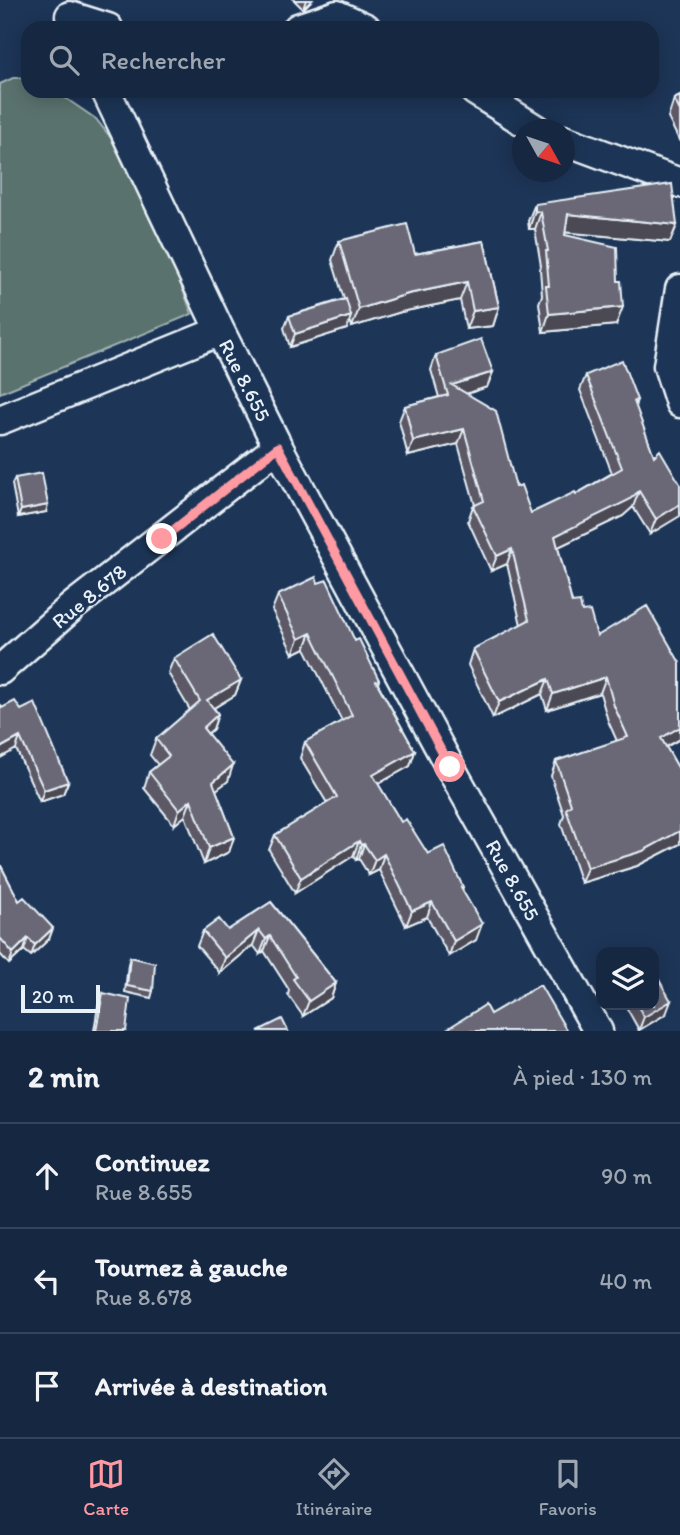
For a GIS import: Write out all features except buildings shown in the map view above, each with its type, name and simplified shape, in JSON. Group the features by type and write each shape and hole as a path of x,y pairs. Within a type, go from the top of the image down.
{"street":[{"path":"69,15 87,21"},
{"path":"319,21 337,15 350,21"},
{"name":"Rue 8.655","path":"109,98 278,447 450,767 598,1031"},
{"path":"486,98 520,119"},
{"path":"575,145 680,183"},
{"path":"680,289 668,366 680,403"},
{"path":"0,420 220,331"},
{"name":"Rue 8.678","path":"0,670 73,606 278,447"}],"green space":[{"path":"13,78 21,78 21,98 65,98 96,119 140,175 192,314 0,393 0,84"}],"route":[{"path":"162,539 278,447 450,767"}]}
